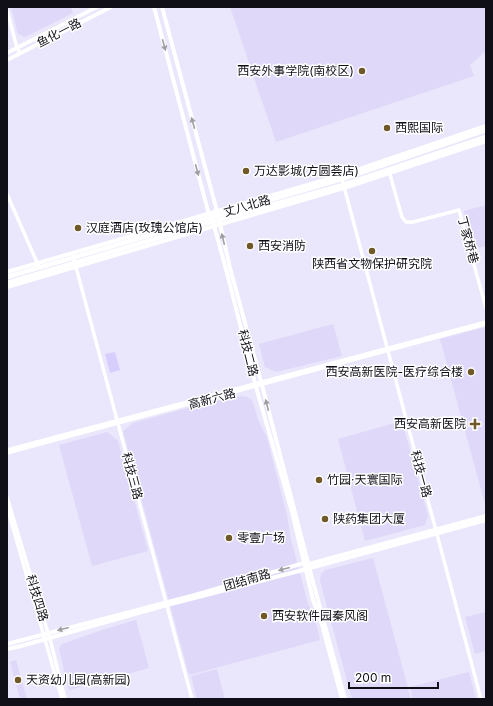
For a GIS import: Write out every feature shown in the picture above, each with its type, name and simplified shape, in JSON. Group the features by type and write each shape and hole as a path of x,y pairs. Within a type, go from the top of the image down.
{"main road":[{"name":"鱼化一路","path":"7,54 97,7"},
{"name":"鱼化一路","path":"7,60 111,7"},
{"name":"科技二路","path":"154,7 242,327 256,385 345,699"},
{"name":"科技二路","path":"162,7 230,268 262,383 307,566 313,600 321,621 342,699"},
{"path":"7,287 74,260 212,220 486,126"},
{"name":"丈八北路","path":"7,282 74,260 212,220 342,179 486,130"},
{"name":"丈八北路","path":"218,218 344,187 486,137"},
{"path":"389,172 486,141"},
{"name":"丈八北路","path":"7,277 38,265 74,260"},
{"path":"7,272 38,265"},
{"name":"团结南路","path":"7,649 48,639 166,604 436,531 486,516"},
{"name":"团结南路","path":"436,531 486,520"},
{"name":"团结南路","path":"7,644 46,633 244,586 307,566"}],"street":[{"path":"7,10 17,48 20,53"},
{"name":"丁家桥巷","path":"389,172 402,217 406,222 414,222 459,210 486,308"},
{"name":"科技一路","path":"342,179 481,699"},
{"path":"7,194 38,265"},
{"name":"科技三路","path":"74,260 192,699"},
{"name":"高新六路","path":"7,453 486,323"},
{"name":"高新六路","path":"7,450 118,422"},
{"name":"科技四路","path":"7,497 46,633"},
{"name":"科技四路","path":"7,507 48,639 64,699"}],"shaded area":[{"path":"11,7 71,7 73,13 25,37 18,34"},
{"name":"西安外事学院(南校区)","path":"230,7 486,7 486,51 470,65 474,76 276,142"},
{"path":"486,205 486,246 474,249 464,211"},
{"path":"333,324 342,356 276,372 265,367 259,344"},
{"name":"西安高新医院","path":"486,327 486,508 440,339"},
{"path":"115,352 120,370 110,373 105,354"},
{"path":"241,396 252,400 259,422 267,438 287,515 291,540 308,604 315,618 320,640 189,675 123,431 133,423 206,403"},
{"path":"402,421 428,516 425,525 365,541 338,439"},
{"path":"107,432 118,441 148,551 92,566 59,445"},
{"path":"373,558 411,699 352,699 320,581 321,574 325,570"},
{"path":"486,612 486,651 475,654 465,617"},
{"path":"136,620 149,668 69,690 59,649 62,644"},
{"name":"天资幼儿园(高新园)","path":"16,660 27,699 20,699 10,662"},
{"path":"217,669 225,699 197,699 191,676"},
{"path":"469,672 476,699 413,699 410,687"}],"place":[{"name":"西安外事学院(南校区)","path":"362,71"},
{"name":"西熙国际","path":"387,128"},
{"name":"万达影城(方圆荟店)","path":"246,171"},
{"name":"汉庭酒店(玫瑰公馆店)","path":"78,228"},
{"name":"西安消防","path":"250,246"},
{"name":"陕西省文物保护研究院","path":"372,251"},
{"name":"西安高新医院-医疗综合楼","path":"471,372"},
{"name":"西安高新医院","path":"475,424"},
{"name":"竹园·天寰国际","path":"319,480"},
{"name":"陕药集团大厦","path":"325,519"},
{"name":"零壹广场","path":"229,538"},
{"name":"西安软件园秦风阁","path":"264,616"},
{"name":"天资幼儿园(高新园)","path":"18,680"}]}
